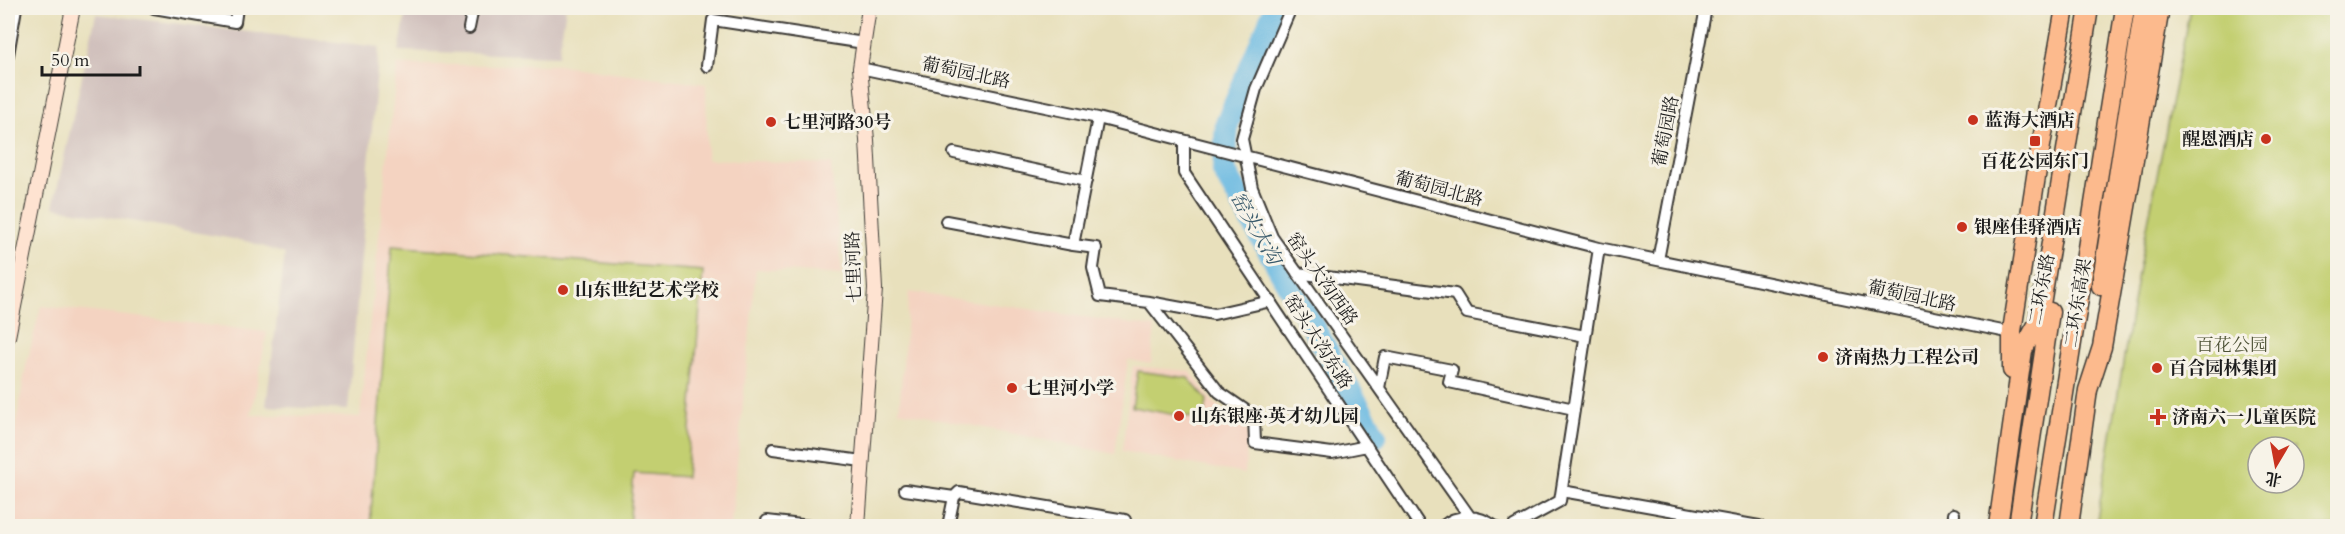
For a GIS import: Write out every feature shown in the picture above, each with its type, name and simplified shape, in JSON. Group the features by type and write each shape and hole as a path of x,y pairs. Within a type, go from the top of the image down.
{"highway":[{"name":"二环东路","path":"2012,425 2012,333 2065,8"},
{"path":"2024,350 2075,8"},
{"name":"二环东路","path":"1998,526 2024,350 2038,322 2089,8"},
{"name":"二环东高架","path":"2018,526 2095,8"},
{"name":"二环东高架","path":"2043,526 2124,8"},
{"path":"2088,390 2079,365 2135,8"},
{"path":"2069,526 2110,219 2144,8"},
{"path":"2088,390 2102,347 2160,8"}],"main road":[{"path":"8,337 73,8"},
{"name":"七里河路","path":"858,526 875,289 867,140 860,68 869,8"}],"street":[{"path":"8,54 16,8"},
{"path":"154,8 235,22 237,8"},
{"path":"469,28 473,8"},
{"name":"窑头大沟西路","path":"1291,8 1256,89 1242,139 1252,188 1272,237 1470,516"},
{"name":"葡萄园路","path":"1658,260 1706,8"},
{"path":"707,66 713,20 864,43"},
{"name":"葡萄园北路","path":"860,68 1098,118 1599,248 2012,333"},
{"path":"1074,245 1098,118"},
{"name":"窑头大沟东路","path":"1184,141 1184,173 1420,526"},
{"path":"954,153 1086,181"},
{"path":"946,221 1096,248 1093,268 1100,296 1214,314 1271,301"},
{"path":"1514,526 1560,501 1599,248"},
{"path":"1297,273 1455,294 1467,314 1585,336"},
{"path":"1149,302 1219,392 1254,416 1255,443 1332,453 1367,446"},
{"path":"1378,388 1385,357 1452,370 1449,382 1574,409"},
{"path":"773,449 862,461"},
{"path":"905,490 954,497"},
{"path":"1562,491 1759,526"},
{"path":"948,526 954,497 959,492 1125,520 1124,526"},
{"path":"1953,526 1954,514"},
{"path":"1443,526 1458,518 1470,516 1482,519 1494,526"},
{"path":"766,521 810,526"}],"shaded area":[{"path":"407,8 566,8 558,56 399,51"},
{"path":"96,14 379,47 348,410 266,406 285,254 250,242 53,207"},
{"name":"山东世纪艺术学校","path":"397,65 560,65 706,84 707,159 831,164 842,275 756,269 731,526 8,526 8,470 26,366 41,306 267,332 251,415 360,417"},
{"name":"七里河小学","path":"909,292 1155,327 1151,364 1128,360 1115,454 899,411"},
{"name":"山东银座·英才幼儿园","path":"1133,366 1190,371 1213,402 1248,430 1245,474 1122,451"}],"green space":[{"name":"百花公园","path":"2190,8 2337,8 2337,526 2096,526 2138,273"},
{"path":"392,246 703,271 686,477 634,473 629,526 370,526"},
{"path":"1138,371 1188,378 1207,400 1203,420 1132,407"}],"waterway":[{"name":"窑头大沟","path":"1276,8 1227,124 1224,171 1375,436"}],"place":[{"name":"蓝海大酒店","path":"1973,120"},
{"name":"七里河路30号","path":"771,122"},
{"name":"醒恩酒店","path":"2266,139"},
{"name":"百花公园东门","path":"2035,141"},
{"name":"银座佳驿酒店","path":"1962,227"},
{"name":"山东世纪艺术学校","path":"563,290"},
{"name":"济南热力工程公司","path":"1823,357"},
{"name":"百合园林集团","path":"2157,368"},
{"name":"七里河小学","path":"1012,388"},
{"name":"山东银座·英才幼儿园","path":"1179,416"},
{"name":"济南六一儿童医院","path":"2158,417"}]}
